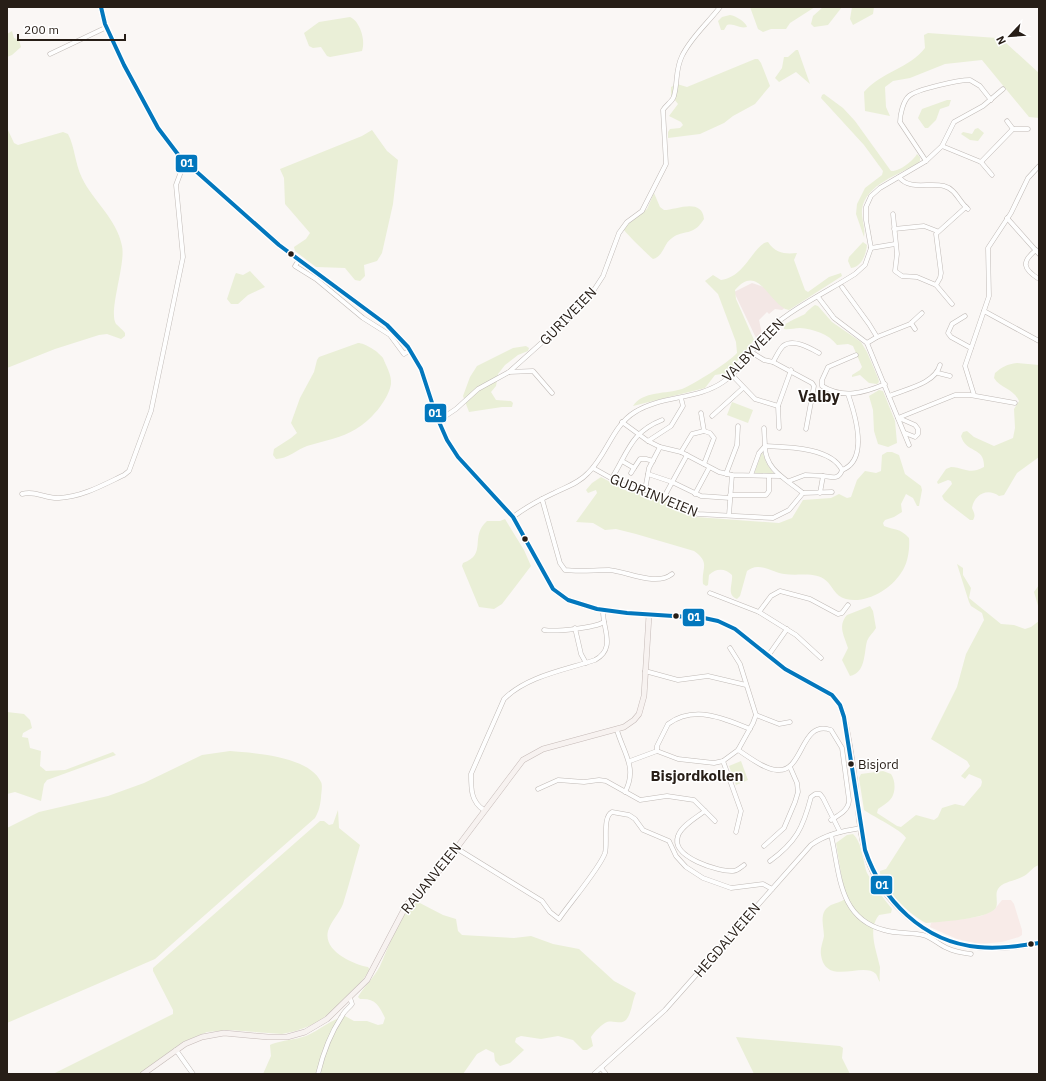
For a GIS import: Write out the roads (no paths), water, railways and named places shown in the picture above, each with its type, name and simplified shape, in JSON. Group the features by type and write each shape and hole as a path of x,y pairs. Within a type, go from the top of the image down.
{"main road":[{"path":"102,7 107,26 117,50 158,128 171,147 186,164 259,228 299,260 387,325 410,350 425,379 438,421 447,440 458,457 513,517 553,589 571,602 603,610 718,621 734,629 796,677 828,691 840,704 847,732 861,828 868,859 878,882 899,908 926,930 952,941 980,947 1001,948 1039,943"},
{"name":"RAUANVEIEN","path":"143,1074 176,1050 198,1038 219,1034 276,1038 299,1034 321,1024 350,998 370,976 407,904 435,875 516,768 532,754 543,749 617,730 631,723 640,711 644,696 649,615"}],"street":[{"name":"GURIVEIEN","path":"438,421 456,409 478,389 509,372 567,320 592,293 603,276 619,233 627,222 642,211 666,164 663,110 674,97 675,78 681,57 697,34 705,27 720,7"},
{"path":"50,54 107,26"},
{"path":"926,161 900,122 905,103 909,96 933,87 970,80 977,83 991,100"},
{"path":"895,244 871,248 866,220 866,207 871,196 926,161 942,146 954,122 983,106 1003,89"},
{"path":"1007,121 1013,129"},
{"path":"981,162 1013,129 1028,129"},
{"path":"942,146 981,162 992,175"},
{"path":"22,494 33,493 48,498 75,497 124,476 129,471 151,411 170,312 182,266 183,257 176,185 182,168 186,164"},
{"path":"974,395 965,366 990,290 987,261 988,248 1008,218 1028,178 1039,166"},
{"path":"899,177 908,184 947,187 954,192 967,208 937,231"},
{"path":"893,214 897,254 895,271 898,274 917,277 936,285 952,304"},
{"path":"1008,218 1037,252 1026,258 1025,263 1027,268 1039,280"},
{"path":"894,229 924,226 937,231"},
{"path":"936,285 941,273 937,231"},
{"name":"VALBYVEIEN","path":"513,517 542,499 580,481 593,468 622,422 631,414 645,406 707,391 732,375 765,334 779,322 855,274 865,265 871,248"},
{"path":"299,260 295,266 316,279 363,318 390,335 404,354 410,350"},
{"path":"842,287 877,337"},
{"path":"818,297 834,318 867,343 909,445"},
{"path":"984,311 1039,341"},
{"path":"867,343 877,337 911,323 922,313"},
{"path":"965,316 952,324 948,333 951,337 971,348"},
{"path":"911,323 915,329"},
{"path":"773,362 782,347 786,344 794,343 807,346 819,353"},
{"path":"751,352 764,360 773,362 791,370 812,383 814,386 806,429"},
{"path":"856,355 828,368 822,380 822,386 834,392 848,394 866,392 885,384"},
{"path":"889,396 930,379 938,373 940,365"},
{"path":"779,428 778,406 791,370"},
{"path":"509,372 532,371 552,393"},
{"path":"938,373 950,376"},
{"path":"732,375 755,399 778,406"},
{"path":"712,416 743,388"},
{"path":"789,481 805,475 836,478 840,475 842,470 850,467 854,461 856,451 857,422 848,394"},
{"path":"898,418 955,395 974,395 1015,403"},
{"path":"648,441 671,426 683,406 681,398"},
{"path":"701,413 704,431"},
{"path":"898,418 915,425 918,429 918,434 915,437 904,433"},
{"path":"612,478 637,434 649,425 662,420"},
{"path":"622,422 648,441 660,447 681,452 709,468 726,474 769,477 781,476"},
{"path":"726,474 737,445 738,426"},
{"path":"764,428 765,454 768,463 781,476 803,494 832,492"},
{"path":"681,452 692,434 704,431 710,433 714,438 704,464"},
{"path":"765,446 796,447 817,452 840,466 842,470"},
{"path":"751,475 759,453 765,446"},
{"path":"645,490 648,474 660,447"},
{"path":"664,497 687,455"},
{"path":"631,473 640,459 653,461"},
{"path":"622,461 634,468"},
{"name":"GUDRINVEIEN","path":"593,468 630,488 645,490 664,497 698,514 729,515 764,519 778,517 789,510 803,494"},
{"path":"695,494 709,468"},
{"path":"648,474 672,482 700,496 766,495 769,491 769,477"},
{"path":"729,515 732,475"},
{"path":"820,493 823,476"},
{"path":"542,499 560,563 565,570 610,570 642,578 664,578 672,574"},
{"path":"759,612 771,596 780,591 810,599 838,614 842,613 848,605"},
{"path":"710,593 759,612 787,629 821,658"},
{"path":"484,810 474,800 471,787 471,774 504,699 512,691 525,683 599,658 606,651 608,634 604,622 603,610"},
{"path":"544,630 553,631 596,626 604,622"},
{"path":"575,628 581,654 586,663"},
{"path":"768,656 787,629"},
{"path":"630,761 657,751 678,759 714,763 723,761 738,750 750,729 756,714 740,664 730,648"},
{"path":"645,671 678,680 708,676 746,685"},
{"path":"657,751 657,746 668,724 696,714 708,714 750,729"},
{"path":"756,714 779,724 790,722"},
{"path":"738,750 774,770 782,770 790,767 810,735 824,728 833,732 842,748 849,800 848,807 832,819"},
{"path":"617,730 630,761 629,783 625,792"},
{"path":"723,761 741,811 736,832"},
{"path":"764,846 784,828 795,802 798,792 797,783 790,767"},
{"path":"538,789 558,780 584,782 598,780 606,781 640,800 667,796 689,799 697,802 715,821"},
{"path":"770,861 785,850 798,834 813,795 821,795 840,832"},
{"path":"705,811 678,835 677,840 680,849 699,864 730,871 736,870 744,865"},
{"path":"456,848 542,901 550,912 559,919 603,858 606,843 607,818 608,814 612,812 629,815 643,830 669,841 676,856 686,867 703,878 731,888 763,884 772,889"},
{"name":"HEGDALVEIEN","path":"594,1074 665,1010 811,845 831,835 861,828"},
{"path":"831,835 842,889 852,908 864,922 873,927 894,933 926,936 946,948 971,954"},
{"path":"318,1074 329,1039 342,1014 352,1004 350,998"},
{"path":"176,1050 193,1074"},
{"path":"601,1068 606,1074"}],"place":[{"name":"Bisjord","path":"851,764"}],"district":[{"name":"Valby","path":"819,396"},
{"name":"Bisjordkollen","path":"697,775"}]}
